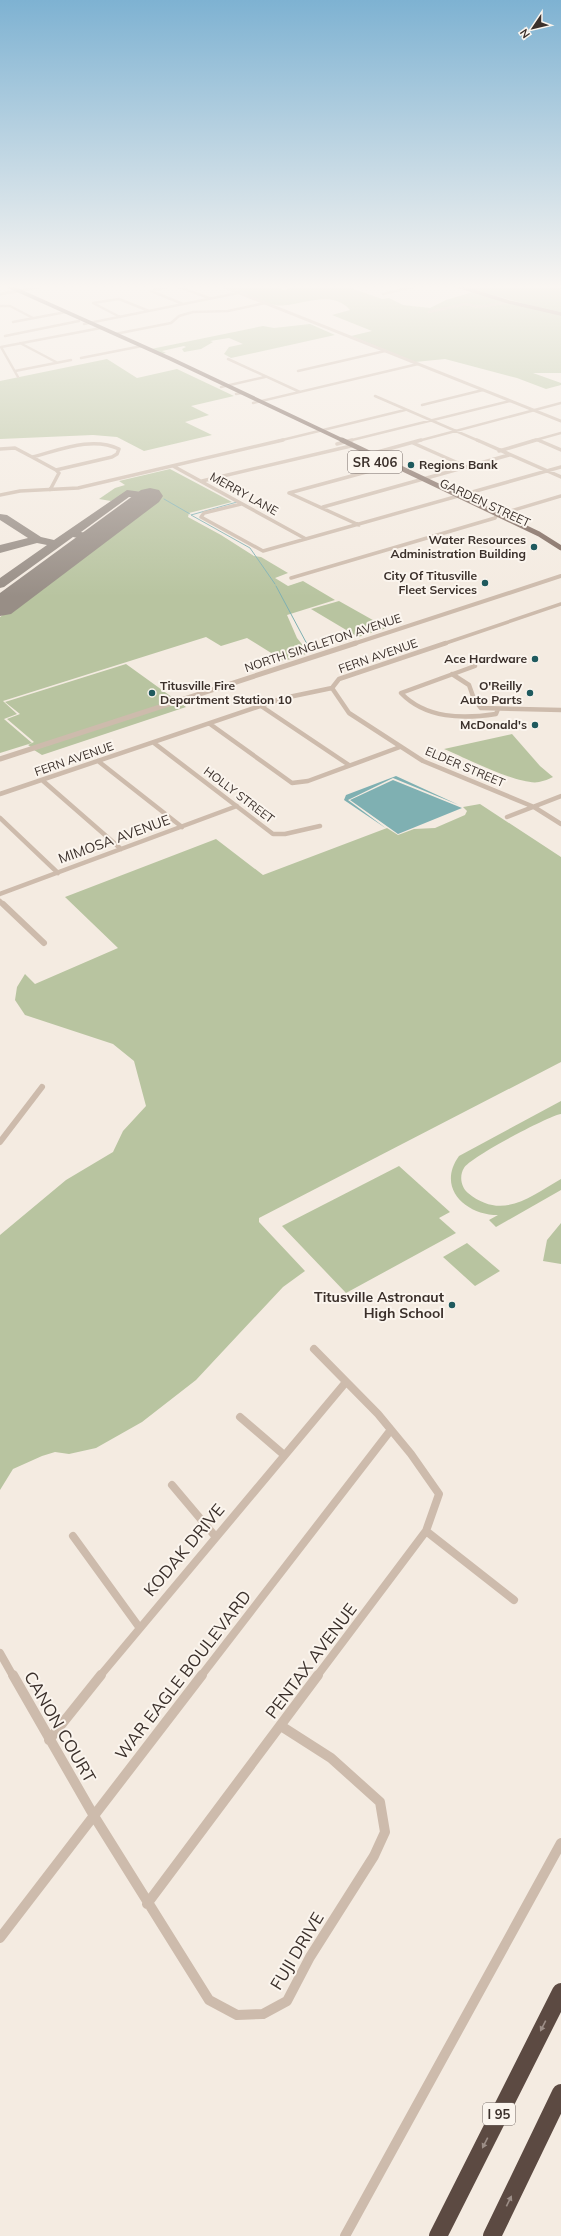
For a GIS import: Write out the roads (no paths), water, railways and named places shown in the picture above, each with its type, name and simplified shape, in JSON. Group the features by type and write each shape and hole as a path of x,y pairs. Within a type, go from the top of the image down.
{"highway":[{"name":"I 95","path":"438,2236 561,1992"},
{"path":"492,2236 561,2092"}],"main road":[{"name":"GARDEN STREET","path":"223,388 338,444 351,446 459,497 536,538 561,554"},
{"name":"GARDEN STREET","path":"233,388 321,431 362,456 453,499 539,534 561,548"},
{"path":"293,423 298,420"}],"street":[{"path":"292,388 300,392"},
{"path":"253,403 315,388"},
{"path":"479,388 561,421"},
{"path":"422,405 483,390"},
{"path":"236,394 242,393"},
{"path":"375,396 454,432 561,477"},
{"path":"202,481 344,445 428,420 510,400"},
{"path":"362,456 561,403"},
{"path":"0,495 78,488 405,410"},
{"path":"499,451 561,434"},
{"path":"537,440 561,450"},
{"path":"32,457 93,443 108,443 119,449 118,454 112,457 56,470"},
{"path":"412,443 467,467"},
{"path":"0,449 15,448 56,470 59,473 50,490"},
{"path":"323,507 509,455"},
{"path":"358,525 323,507 289,493 392,465"},
{"name":"MERRY LANE","path":"173,466 306,539"},
{"path":"241,504 201,515 201,517 263,551 453,499 561,467"},
{"path":"291,578 496,517 561,496"},
{"name":"NORTH SINGLETON AVENUE","path":"0,759 561,576"},
{"name":"NORTH SINGLETON AVENUE","path":"538,584 561,580"},
{"name":"FERN AVENUE","path":"0,794 284,698 332,688 339,679 561,604"},
{"path":"474,666 401,693 432,713 448,718 463,719 496,714 498,709"},
{"path":"452,674 469,685 474,699 481,708 561,710"},
{"name":"ELDER STREET","path":"332,688 350,713 423,761 534,807 561,824"},
{"path":"261,706 349,765"},
{"path":"210,724 292,783 308,781 400,747"},
{"name":"HOLLY STREET","path":"154,743 273,834 286,835 308,827 320,826"},
{"path":"98,761 182,827"},
{"path":"42,780 121,849"},
{"path":"507,817 561,796"},
{"name":"MIMOSA AVENUE","path":"0,894 237,806"},
{"path":"0,818 58,872"},
{"path":"0,901 44,944"},
{"path":"0,1142 42,1087"},
{"path":"314,1349 378,1414 390,1431"},
{"name":"KODAK DRIVE","path":"49,1740 139,1627 283,1454 346,1382"},
{"path":"240,1417 283,1454"},
{"name":"PENTAX AVENUE","path":"147,1904 426,1532 439,1494 411,1454 390,1431"},
{"name":"WAR EAGLE BOULEVARD","path":"0,1938 390,1431"},
{"path":"172,1485 215,1536"},
{"path":"426,1532 514,1600"},
{"path":"73,1536 139,1627"},
{"name":"CANON COURT","path":"0,1653 94,1816"},
{"name":"FUJI DRIVE","path":"94,1816 147,1904 208,2000 237,2015 263,2014 287,2001 310,1957 374,1856 384,1832 380,1802 331,1758 281,1726"},
{"path":"345,2236 561,1843"}],"water":[{"path":"396,776 459,805 393,778 348,800 387,829 344,800 346,795"},
{"path":"393,780 462,808 398,834 350,800"}],"waterway":[{"path":"164,499 190,514"},
{"path":"237,502 191,515 250,548 275,584"},
{"path":"276,586 307,644"},
{"path":"307,643 311,651"}],"place":[{"name":"Regions Bank","path":"411,465"},
{"name":"Water Resources Administration Building","path":"534,547"},
{"name":"City Of Titusville Fleet Services","path":"485,583"},
{"name":"Ace Hardware","path":"535,659"},
{"name":"Titusville Fire Department Station 10","path":"152,693"},
{"name":"O'Reilly Auto Parts","path":"530,693"},
{"name":"McDonald's","path":"535,725"},
{"name":"Titusville Astronaut High School","path":"452,1305"}]}
